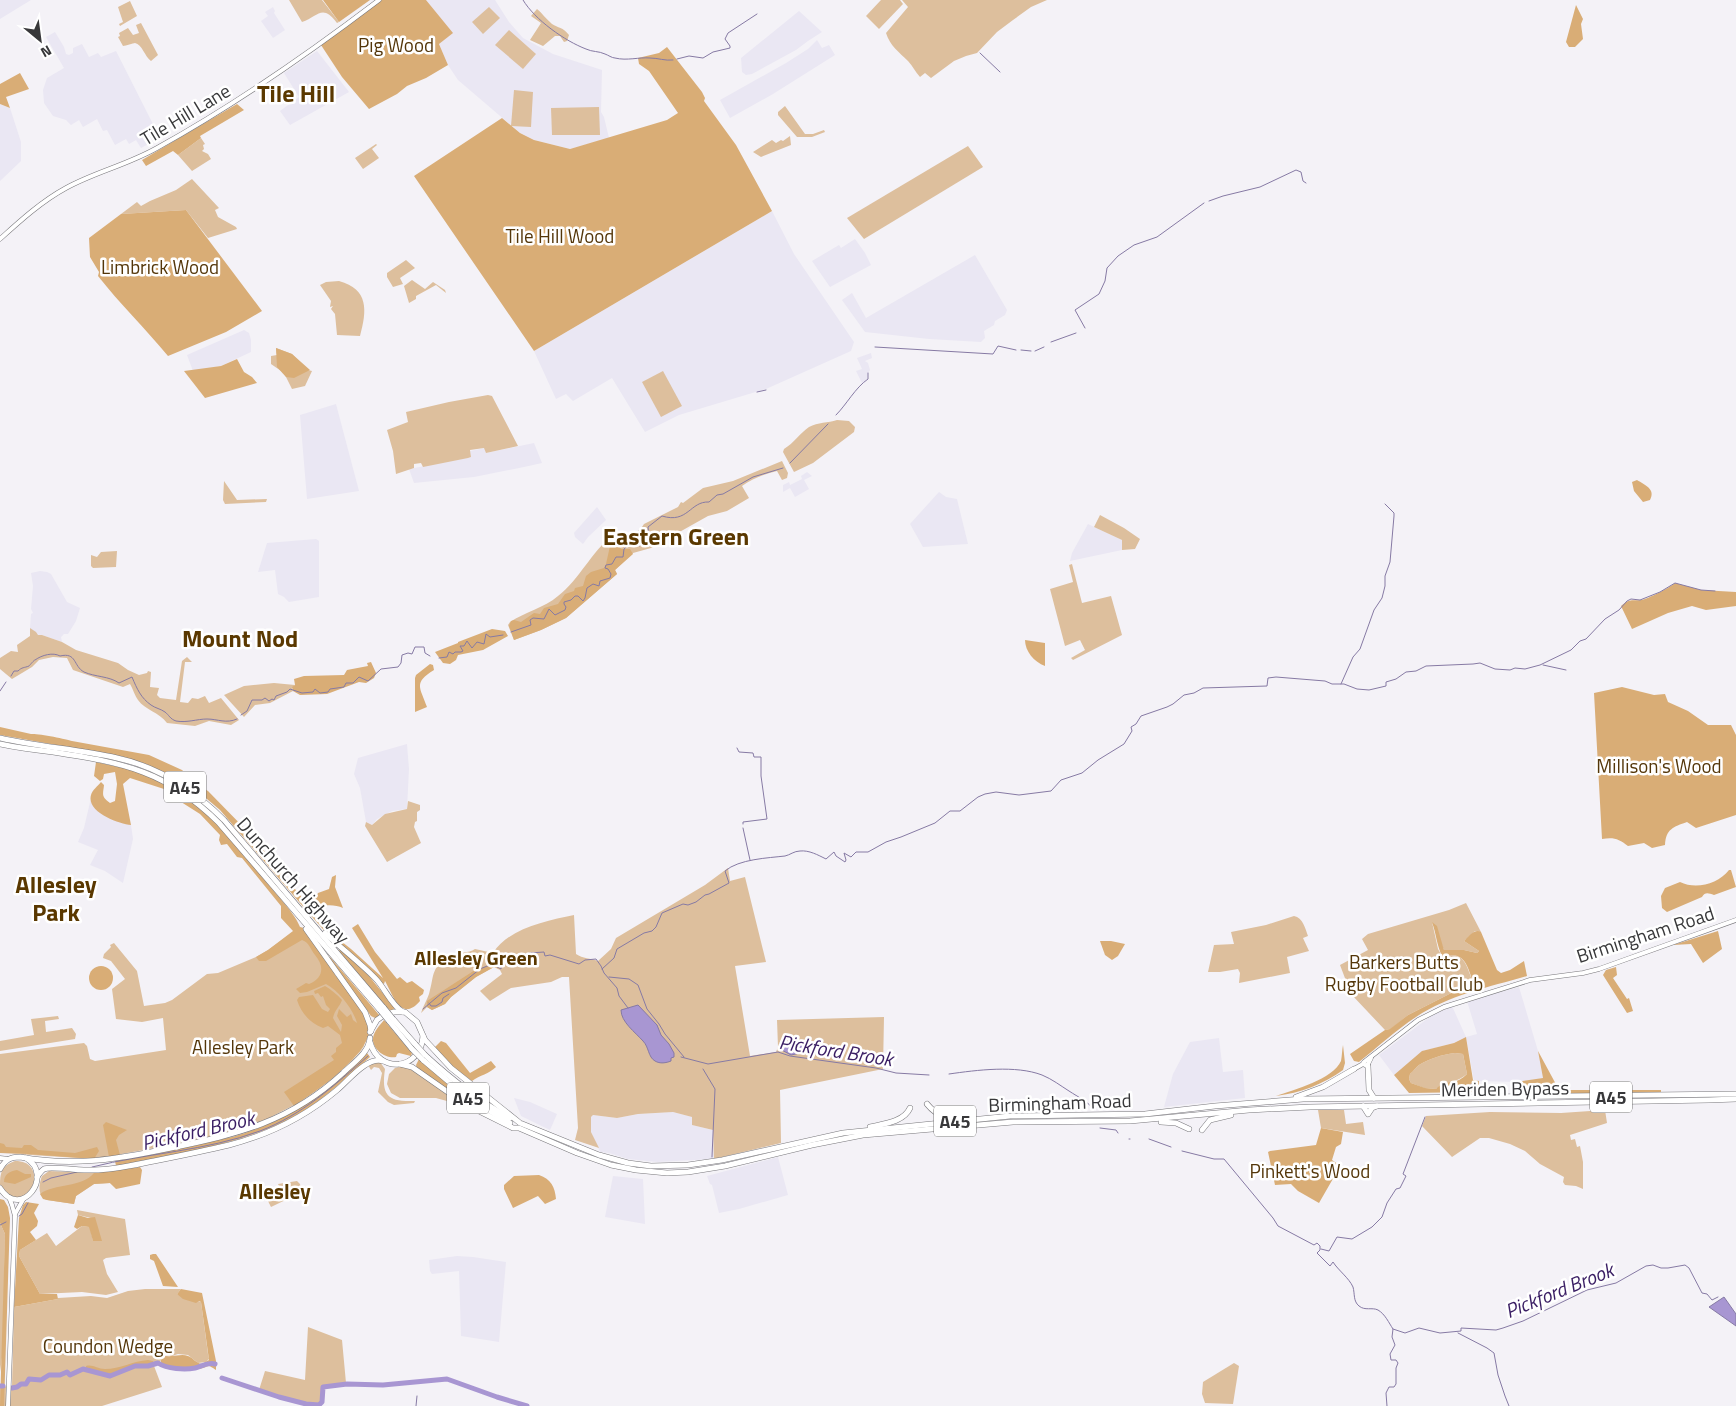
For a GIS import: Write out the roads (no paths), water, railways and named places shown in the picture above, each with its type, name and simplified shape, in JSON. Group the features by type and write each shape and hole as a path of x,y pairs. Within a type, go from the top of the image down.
{"highway":[{"name":"Dunchurch Highway","path":"0,738 117,758 150,768 179,783 210,805 316,927 391,1020 424,1057 469,1092 520,1125"},
{"name":"Dunchurch Highway","path":"0,744 116,763 135,768 164,780 190,797 212,816 382,1009"},
{"path":"290,906 365,1012 370,1025 370,1035 374,1051 383,1061"},
{"path":"0,1188 5,1196 17,1200 24,1198 34,1190 37,1178 46,1168 82,1170 119,1168 219,1147 258,1136 294,1120 315,1107 368,1063 376,1060 412,1066 444,1090 485,1115 513,1128 520,1125 459,1076 423,1036 417,1022 397,1008 387,992 374,977 316,927"},
{"path":"0,1168 9,1159 23,1157 68,1162 104,1161 249,1130 290,1111 326,1087 366,1051 370,1035 377,1020 384,1015 394,1012 404,1012"},
{"path":"400,1064 417,1055 421,1048 423,1036"},
{"path":"1366,1064 1369,1092 1374,1098"},
{"name":"A45","path":"1286,1100 1316,1090 1354,1069"},
{"name":"Meriden Bypass","path":"1286,1100 1736,1094"},
{"name":"Meriden Bypass","path":"1275,1108 1362,1106 1368,1114 1372,1108 1377,1106 1736,1098"},
{"name":"Birmingham Road","path":"520,1125 598,1155 628,1163 664,1166 702,1164 843,1133 992,1118 1054,1114 1145,1114 1286,1100"},
{"path":"927,1104 942,1116 992,1118"},
{"path":"843,1133 895,1121 906,1114 910,1108"},
{"name":"Birmingham Road","path":"520,1125 577,1153 624,1168 666,1173 703,1170 863,1135 1013,1122 1148,1120 1275,1108"},
{"path":"1202,1130 1205,1124 1213,1119 1268,1109"},
{"path":"1148,1120 1176,1123 1189,1128"},
{"path":"23,1157 33,1164 37,1178"}],"main road":[{"name":"Tile Hill Lane","path":"0,239 52,196 79,181 121,166 151,152 240,97 323,42 379,0"},
{"name":"Birmingham Road","path":"1354,1069 1366,1064 1373,1056 1418,1020 1458,1002 1530,980 1599,969 1736,920"},
{"path":"0,1158 9,1159"},
{"path":"5,1196 15,1216"},
{"path":"8,1406 15,1216 19,1204 24,1198"}],"waterway":[{"path":"523,0 528,8 551,29 569,41 588,50 619,59 653,58 673,60"},
{"path":"677,59 689,56 703,58 713,52 730,48 725,39 728,33 757,14"},
{"path":"980,53 1000,72"},
{"path":"1209,201 1260,187 1296,170 1301,172 1303,181 1306,183"},
{"path":"1085,328 1075,310 1099,294 1105,281 1107,268 1118,256 1134,245 1157,237 1204,203"},
{"path":"1051,342 1076,333"},
{"path":"875,347 993,354 998,346 1016,350"},
{"path":"1035,351 1044,347"},
{"path":"1021,350 1031,351"},
{"path":"836,415 868,379 868,373"},
{"path":"757,392 766,390"},
{"path":"790,463 828,424"},
{"path":"511,632 531,625 530,620 533,618 544,619 549,609 555,615 565,610 564,602 571,600 575,596 578,596 583,601 587,588 593,584 599,586 600,581 610,578 611,574 605,568 606,565 612,564 616,557 623,557 624,549 633,541 639,546 644,544 649,536 648,527 662,516 678,517 697,505 709,502 717,495 723,494 753,477 783,468"},
{"path":"1341,684 1353,657 1360,649 1374,610 1382,598 1385,586 1385,576 1390,562 1394,516 1394,513 1385,504"},
{"path":"602,969 614,958 617,949 644,933 652,931 656,927 662,913 683,904 688,905 696,902 705,895 729,883 725,871 731,867 762,858 785,856 800,851 817,854 826,859 834,852 836,856 845,862 844,853 851,857 856,852 868,852 886,842 935,823 950,811 960,811 985,794 996,792 1019,795 1051,791 1061,780 1082,773 1098,760 1124,744 1132,731 1131,727 1136,724 1141,716 1167,707 1184,695 1194,693 1203,688 1267,686 1268,678 1276,677 1325,681 1332,684 1344,684 1357,689 1369,690 1386,686 1386,682 1396,679 1406,672 1416,671 1426,666 1480,663 1495,669 1525,669 1540,665 1571,650 1580,641 1586,639 1605,619 1631,599 1640,600 1660,592 1675,583 1701,590 1715,591"},
{"path":"439,658 447,657 449,652 453,654 463,651 460,646 464,646 467,641 472,648 477,642 484,644 486,634 490,637 503,635"},
{"path":"241,715 247,711 252,700 262,700 265,698 269,701 274,700 276,696 290,689 302,693 313,692 315,689 320,693 344,687 346,683 353,683 359,677 368,681 381,669 398,667 401,663 402,655 412,654 415,647 424,647 425,653 430,656"},
{"path":"11,676 14,671 29,666 34,660 44,655 65,655 72,658 88,674 111,679 119,683 132,677 145,699 176,721 184,722 207,719 229,721 237,719"},
{"path":"1543,665 1566,670"},
{"path":"0,691 6,682"},
{"path":"737,748 739,752 753,753 754,757 761,757 761,776 767,819 743,822 743,824"},
{"path":"743,828 750,860"},
{"name":"Pickford Brook","path":"519,956 544,952 545,956 550,955 579,964 585,960 596,959 604,973 617,988 619,996 628,1008"},
{"name":"Pickford Brook","path":"423,1009 442,993 456,988 480,969 492,964 501,969 501,966 512,960"},
{"path":"609,977 629,979 638,985 647,1009 684,1057"},
{"path":"429,1003 431,1006 436,1006 449,994"},
{"name":"Pickford Brook","path":"681,1057 708,1064 778,1052 790,1056 876,1068 896,1073 929,1075"},
{"name":"Pickford Brook","path":"92,1167 219,1143 260,1131 304,1108 368,1056"},
{"path":"703,1069 715,1089 712,1157"},
{"name":"Pickford Brook","path":"949,1074 996,1069 1032,1072 1053,1081 1086,1102 1094,1110"},
{"path":"1443,1091 1463,1091 1474,1082"},
{"path":"1321,1249 1329,1251 1337,1237 1352,1239 1372,1227 1382,1217 1387,1203 1396,1189 1400,1188 1406,1176 1403,1174 1425,1117"},
{"name":"Pickford Brook","path":"1100,1128 1116,1130 1118,1133"},
{"name":"Pickford Brook","path":"1149,1139 1171,1147"},
{"name":"Pickford Brook","path":"1182,1151 1214,1159 1224,1159 1278,1226 1314,1245 1317,1243 1320,1246 1320,1250 1317,1253 1330,1266 1333,1262 1349,1280 1359,1306 1378,1310 1385,1316 1393,1329 1392,1337 1395,1345 1390,1354 1391,1360 1396,1360 1398,1363 1396,1368 1396,1384 1394,1387 1389,1387 1386,1393 1387,1406"},
{"name":"Pickford Brook","path":"43,1182 51,1178 77,1172"},
{"name":"Pickford Brook","path":"19,1216 28,1203"},
{"name":"Pickford Brook","path":"0,1225 6,1222"},
{"name":"Pickford Brook","path":"1393,1329 1405,1333 1419,1328 1440,1333 1461,1331 1461,1328 1496,1330 1523,1321 1587,1290 1616,1283 1646,1266 1653,1265 1661,1268 1685,1265 1689,1268 1702,1293 1707,1294 1712,1300 1718,1297"},
{"path":"1458,1333 1494,1353 1498,1375 1509,1406"},
{"path":"12,1388 26,1384 29,1379 41,1380 49,1375 60,1375 67,1372 70,1375 83,1369 110,1376 135,1366 148,1366 158,1363 166,1367 181,1369 215,1364"},
{"path":"222,1378 279,1397 306,1404 319,1405 322,1402 323,1387 347,1384 383,1385 447,1379 527,1406"},
{"path":"416,1406 417,1396"}],"district":[{"name":"Tile Hill","path":"296,93"},
{"name":"Eastern Green","path":"676,536"},
{"name":"Mount Nod","path":"240,638"},
{"name":"Allesley Park","path":"56,898"},
{"name":"Allesley Green","path":"476,957"},
{"name":"Allesley","path":"275,1191"}],"park label":[{"name":"Pig Wood","path":"396,44"},
{"name":"Tile Hill Wood","path":"560,235"},
{"name":"Limbrick Wood","path":"160,266"},
{"name":"Millison's Wood","path":"1659,765"},
{"name":"Barkers Butts Rugby Football Club","path":"1404,972"},
{"name":"Pinkett's Wood","path":"1310,1170"},
{"name":"Coundon Wedge","path":"108,1345"}]}
